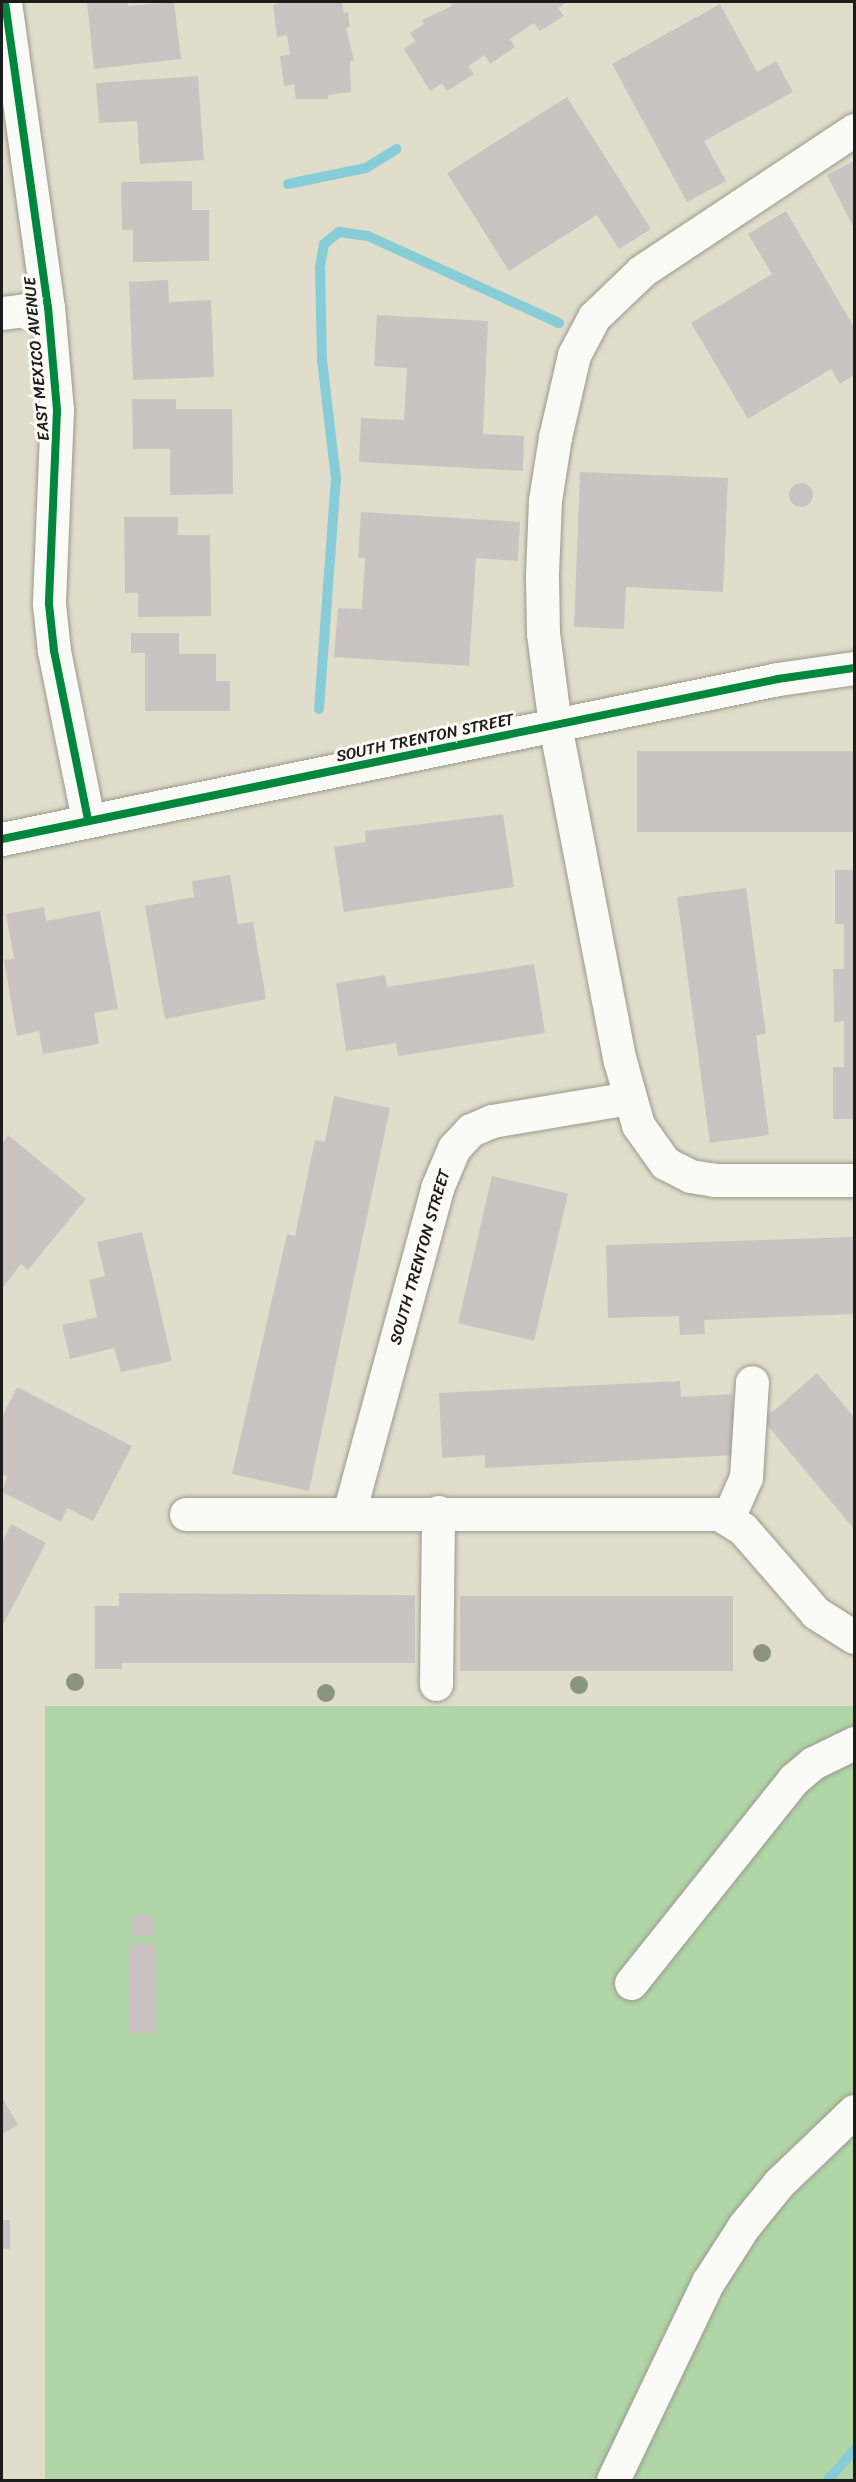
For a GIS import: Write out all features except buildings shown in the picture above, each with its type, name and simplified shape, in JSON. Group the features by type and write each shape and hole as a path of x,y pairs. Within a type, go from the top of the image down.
{"street":[{"name":"EAST MEXICO AVENUE","path":"5,2 48,307 57,410 50,604 58,670 88,820"},
{"path":"855,130 630,281 594,317 573,355 555,437 542,547 543,633 555,725 629,1098 638,1125 665,1163 690,1176 715,1180 855,1180"},
{"name":"EAST MEXICO AVENUE","path":"2,313 48,307"},
{"name":"SOUTH TRENTON STREET","path":"2,838 787,677 855,668"},
{"name":"SOUTH TRENTON STREET","path":"349,1513 437,1188 458,1143 471,1130 492,1120 629,1098"},
{"path":"728,1518 746,1477 752,1382"},
{"path":"436,1684 438,1512"},
{"path":"186,1514 699,1512 728,1518 749,1536 816,1613 855,1637"},
{"path":"630,1983 794,1779 813,1763 855,1743"},
{"path":"613,2481 708,2282 779,2183 855,2111"}],"green space":[{"path":"45,1706 854,1706 854,2480 45,2480"}],"waterway":[{"path":"288,184 366,168 397,149"},
{"path":"319,709 336,479 322,360 320,267 324,244 339,232 368,236 559,323"},
{"path":"828,2480 854,2450"}],"cycle path":[{"path":"5,2 48,307 57,410 49,604 54,651 88,820"},
{"path":"2,839 778,679 854,668"}]}
